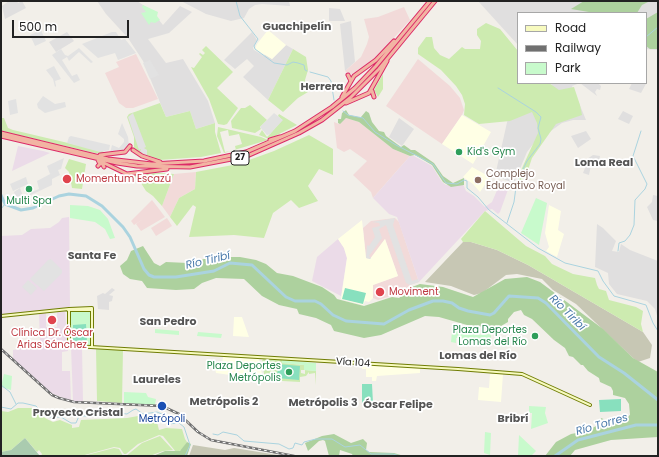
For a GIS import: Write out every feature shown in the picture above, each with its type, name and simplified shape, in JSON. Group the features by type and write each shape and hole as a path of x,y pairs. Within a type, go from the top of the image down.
{"highway":[{"name":"27","path":"9,136 79,155 127,164 178,164 204,161 238,154 268,144 295,131 332,107 370,73 430,1"},
{"name":"27","path":"137,164 180,168 224,162 260,151 299,133 333,112 368,81 435,1"},
{"path":"332,107 344,95 350,81 376,60 417,16"},
{"path":"333,112 348,102 365,95 372,89 389,58 399,44"},
{"path":"356,80 357,74"},
{"path":"348,75 350,81"},
{"path":"372,89 374,97"},
{"path":"365,95 366,90"},
{"path":"270,140 295,131"},
{"name":"27","path":"1,135 127,164"},
{"path":"87,154 105,156 125,152 130,146"},
{"path":"133,150 158,162 178,164"},
{"path":"79,155 99,161 126,174 180,168"},
{"path":"98,166 100,164 99,161"},
{"path":"99,161 104,167"},
{"path":"127,164 132,174"}],"main road":[{"path":"1,316 92,308 92,347"},
{"name":"Vía 104","path":"69,310 70,344 74,346 522,374 590,405"}],"shaded area":[{"path":"9,1 17,1 18,3 22,1 26,8 5,19 2,6"},
{"path":"97,1 137,1 152,11 163,25 180,6 192,12 169,33 148,39 166,63 183,59 208,101 215,123 196,129 190,111 166,117 143,61 128,38 106,14"},
{"path":"181,1 289,1 290,6 255,5 249,9 244,18 231,21 206,14"},
{"path":"478,1 658,1 658,50 647,49 647,12 517,12 517,44"},
{"path":"404,7 410,20 375,59 353,74 348,74 345,71 361,57 367,44 369,37 364,19 378,17"},
{"path":"329,8 340,9 345,21 329,21"},
{"path":"351,21 355,62 345,71 340,24"},
{"path":"41,30 46,41 35,46 30,35"},
{"path":"268,30 286,45 272,59 255,49"},
{"path":"67,32 74,41 56,52 49,42"},
{"path":"112,32 116,32 121,40 125,39 136,53 118,60 115,53 98,58 82,44"},
{"path":"252,32 257,40 253,48 254,50 264,56 265,54 272,59 286,45 293,49 268,100 243,77 254,66 247,59 235,69 224,60"},
{"path":"79,48 93,62 91,63 79,52 69,61 67,57 62,60 72,76 77,74 80,80 74,83 52,55 61,49 65,55 68,56"},
{"path":"136,54 158,99 133,108 126,108 119,103 105,73 119,67 116,62"},
{"path":"418,59 450,86 460,98 464,110 442,144 386,106"},
{"path":"150,60 159,75 150,79 143,63"},
{"path":"54,66 61,79 55,81 55,87 53,79 46,70"},
{"path":"551,84 577,84 572,86 586,120 573,120 562,123 534,143 527,152 514,183 495,176 508,118 557,91"},
{"path":"581,84 599,84 601,86 600,90 597,89 595,92 597,96"},
{"path":"632,84 646,84 641,93 629,89"},
{"path":"43,96 55,104 65,102 66,107 45,113 38,108 37,104"},
{"path":"16,99 18,113 10,115 8,101"},
{"path":"623,111 633,116 629,124 618,119"},
{"path":"133,113 146,147 144,148 147,150 147,155 140,152 141,149 139,150 128,117"},
{"path":"274,113 283,120 270,134 267,135 260,127"},
{"path":"462,115 491,132 473,164 442,144"},
{"path":"346,118 359,122 393,149 410,156 373,198 371,192 353,175 367,161 350,149 344,152 337,148 334,122 339,124"},
{"path":"399,118 414,129 402,146 389,137"},
{"path":"122,123 128,137 129,146 125,150 110,153 112,145 119,148 124,142 124,139 118,134"},
{"path":"586,131 591,139 578,148 571,136"},
{"path":"71,136 110,145 109,150 100,152 67,143 69,137"},
{"path":"18,146 43,151 50,153 12,171"},
{"path":"593,155 600,156 598,166 591,165 589,175 583,173 587,163 584,161"},
{"path":"410,156 414,156 432,166 442,182 446,185 463,184 466,191 474,196 485,207 492,202 501,181 510,184 500,212 498,214 492,209 485,211 419,282 397,217 389,214 373,198"},
{"path":"64,158 61,169 58,170 60,175 52,179 52,185 18,201 14,192 20,188 23,196 39,189 37,181 54,172 50,174 47,166"},
{"name":"Complejo Educativo Royal","path":"472,167 490,177 480,192 473,184 463,177"},
{"path":"196,172 195,189 179,198 170,217 162,206 174,174"},
{"path":"26,177 28,184 13,191 10,184"},
{"path":"653,195 658,196 658,221 653,220 647,207 652,202"},
{"path":"152,200 165,217 141,231 136,224 143,219 134,225 131,221"},
{"path":"549,205 561,211 558,230 564,234 557,257 546,251 549,247 545,233"},
{"path":"69,217 70,307 1,315 1,236 22,235 31,229 50,228 62,218"},
{"path":"167,218 172,226 156,236 151,228"},
{"path":"395,218 399,222 419,282 410,285 398,296 394,295 378,300 373,298 373,285 398,276 385,239 370,259 366,258 363,228 371,221"},
{"path":"395,218 393,225 412,281 418,279 419,282 410,285 406,283 386,225 379,229 382,238 369,256 371,258 366,258 367,245 369,246 375,237 372,228 380,226 379,223 372,222"},
{"path":"362,220 366,258 370,259 385,239 398,276 373,285 373,298 369,302 365,301 363,305 341,299 347,258 344,248 338,239"},
{"path":"597,224 616,241 612,251 619,252 621,244 630,250 658,261 658,319 655,309 647,301 617,294 609,284 608,273 595,267"},
{"path":"338,239 344,248 347,258 341,296 312,281 317,257"},
{"path":"463,242 471,242 497,250 528,265 643,332 652,345 650,358 638,362 576,304 553,290 542,279 517,274 506,275 482,293 474,295 451,286 425,282"},
{"path":"51,259 62,270 62,273 44,291 30,279 48,260"},
{"path":"28,280 37,288 31,295 22,287"},
{"path":"112,288 115,290 109,295 113,296 112,301 109,302 109,310 98,309 97,296 103,293 105,294"},
{"path":"65,311 68,351 62,352 62,371 70,371 71,401 51,393 13,359 13,350 20,349 22,343 40,341 39,314 46,313 46,327 57,327 57,312"},
{"path":"234,317 242,317 249,337 233,336"},
{"path":"71,347 82,347 83,402 73,401"},
{"path":"223,357 259,359 263,379 230,377 230,375 216,373 214,364 222,364"},
{"path":"362,364 420,368 420,373 377,376 376,381 372,381 372,377 366,377 366,369 362,369"},
{"path":"490,374 503,374 501,402 478,400 479,387 489,388"},
{"path":"25,438 40,456 1,456 1,452 11,450"},
{"path":"193,445 225,450 234,448 284,456 189,456"}],"green space":[{"path":"584,1 650,1 642,5 638,12 589,12 571,9"},
{"path":"143,5 158,12 157,16 160,20 155,23 151,22 149,25 141,13 146,12 142,7"},
{"path":"658,12 658,49 650,49 647,47 647,18"},
{"path":"486,23 500,29 517,50 517,84 550,84 559,90 574,87 580,105 582,115 556,124 532,158 526,176 520,182 518,177 538,133 537,123 532,112 510,121 479,124 464,115 465,104 462,95 456,86 441,70 418,54 418,48 426,37 432,37 434,48 440,55 449,59 462,47 465,49 480,49 481,41 477,35 477,29"},
{"path":"206,46 233,72 217,88 238,108 227,124 224,125 218,124 209,99 191,67 194,68 202,57 199,54 200,53 203,55 205,53 202,50"},
{"path":"293,49 306,57 308,70 305,80 308,92 298,98 283,112 268,100"},
{"path":"383,74 383,89 378,97 374,90"},
{"path":"160,103 166,117 190,111 196,129 215,123 215,132 221,153 201,157 159,160 137,151 134,148 134,137 127,117 129,114"},
{"path":"250,105 267,120 260,127 261,129 255,133 232,128 231,121 241,108 245,108"},
{"path":"346,110 349,115 358,117 361,117 366,111 369,113 372,122 379,131 384,132 386,136 401,147 404,145 411,150 415,150 434,163 443,176 453,183 464,178 464,185 451,187 443,182 432,165 415,155 410,156 393,149 359,122 346,118 340,124 338,123 338,119 341,119 342,113"},
{"path":"279,114 297,125 269,139 259,135 262,130 267,137 270,134 282,120 278,116"},
{"path":"1,118 4,118 8,128 13,130 106,153 95,153 1,131"},
{"path":"218,127 268,140 236,149 235,146 242,144 239,134 229,136 228,130 220,132 225,152 231,151 224,153 217,136"},
{"path":"309,135 333,149 333,175 319,169 308,186 318,201 299,208 291,200 273,213 264,238 234,235 189,237 196,207 193,205 177,226 170,217 179,198 195,189 196,172 238,164 274,151"},
{"path":"69,159 86,164 82,189 72,188 69,172 65,168"},
{"path":"146,172 174,174 162,206 146,191 139,180 135,177 135,174"},
{"path":"536,198 547,203 539,245 521,233"},
{"path":"70,205 88,206 100,210 108,219 115,238 110,239 105,229 95,222 70,218"},
{"path":"485,211 526,246 545,256 552,264 573,274 595,278 599,289 606,291 609,300 636,307 643,311 641,324 643,332 528,265 497,250 471,242 463,242 461,239"},
{"path":"143,246 154,263 160,266 166,262 188,263 208,258 211,261 218,257 240,257 256,260 266,264 277,273 293,276 322,287 334,295 337,299 364,306 392,297 399,298 412,287 420,284 443,287 473,297 505,279 527,277 540,282 603,329 633,358 658,372 658,437 611,440 575,450 570,456 545,456 556,442 571,434 587,431 596,426 601,418 606,420 625,418 630,415 629,404 625,398 613,395 611,387 600,382 599,378 588,371 573,357 569,356 565,348 554,340 532,319 524,315 521,310 514,312 508,319 508,322 501,326 486,327 467,325 439,317 425,316 381,335 364,338 334,331 331,325 316,318 299,314 297,309 279,305 262,296 244,279 216,278 202,283 194,289 176,290 147,288 142,281 130,279 123,274 120,266 127,260 131,251"},
{"path":"345,288 366,293 363,304 342,299"},
{"path":"71,312 91,312 91,345 72,343"},
{"path":"86,324 87,341 73,342 73,325"},
{"path":"155,329 179,331 179,335 155,333"},
{"path":"454,330 477,335 491,334 491,345 462,343 462,339 458,338 456,338 456,343 451,342 452,332"},
{"path":"198,332 222,334 221,338 197,336"},
{"path":"96,348 123,349 122,403 97,401"},
{"path":"263,359 282,360 282,363 304,365 304,370 301,370 301,373 305,374 305,370 316,371 316,385 315,373 309,374 309,372 306,376 300,377 300,382 265,380"},
{"path":"282,360 316,363 316,371 304,370 304,365 282,363"},
{"name":"Plaza Deportes Metrópolis","path":"278,364 300,366 299,380 277,378"},
{"path":"4,374 12,376 11,390 1,387"},
{"path":"362,384 372,384 373,403 362,404"},
{"path":"124,392 146,393 148,397 156,399 155,405 124,403"},
{"path":"621,399 621,411 600,412 599,400"},
{"path":"529,406 546,407 545,413 548,423 531,429 532,413 529,413"},
{"path":"18,408 33,408 45,418 53,422 60,420 72,425 72,428 79,427 81,420 127,418 138,416 156,418 159,430 166,428 182,429 187,442 182,450 176,452 163,436 159,435 138,444 126,454 124,454 120,448 114,447 81,456 41,456 42,454 39,450 37,452 25,438 11,450 1,452 1,411 8,412"},
{"path":"485,432 491,433 490,455 484,453"},
{"path":"334,434 351,443 363,439 367,443 366,450 369,452 394,453 404,456 353,456 352,454 340,450 339,456 329,456 325,441 323,440 319,441 308,451 305,443 322,436"},
{"path":"519,435 536,451 531,456 518,456"},
{"path":"160,436 173,450 163,451 150,456 126,456 142,443"},
{"path":"187,442 191,444 187,456 153,456 165,451 180,451"},
{"path":"114,448 119,449 123,456 83,456"}],"waterway":[{"path":"236,1 240,16 258,39 254,46 255,49 274,63 287,65 293,62 298,63 304,65 305,70 307,71"},
{"path":"647,36 658,27"},
{"path":"310,72 328,77 331,81 334,100"},
{"path":"498,88 536,112 541,117 538,128 541,139 540,144 527,161 516,184"},
{"path":"343,111 348,115 363,118 375,132 396,145 433,164 446,183 457,184 464,180 467,181 467,188 478,197 489,210 538,248 565,263 598,271 614,296 646,305 658,331"},
{"path":"618,251 619,243 625,241 630,235 634,225 635,200 645,189 647,184 633,156 641,131"},
{"path":"507,223 514,202 516,187"},
{"name":"Río Tiribí","path":"1,195 5,204 21,210 33,208 59,196 69,194 86,196 102,206 123,227 130,237 144,269 149,275 154,277 176,277 214,271 230,263 252,265 286,297 295,301 315,301 321,304 333,315 346,321 384,324 409,310 433,301 452,303 459,308 468,311 490,315 494,313 509,296 538,298 546,303 599,357 624,373 658,400"},
{"name":"Río Tiribí","path":"1,209 5,204"},
{"path":"1,385 10,392 16,404"},
{"path":"1,407 11,409 18,403 23,403 36,406 49,417 61,417 71,423 76,423 79,416 93,416 108,412 127,414 136,409 143,414 157,412 164,415 167,424 179,423 184,427 190,445 185,456"},
{"name":"Río Torres","path":"555,456 578,440 636,425 658,425"},
{"path":"213,434 218,435 223,432 237,435 244,441 279,444 289,449 293,448 295,443 302,445 304,442 316,439 332,439 345,447 360,445 371,454 393,454 400,456"}],"railway":[{"path":"1,349 52,395 59,398 74,402 162,406 179,414 198,432 211,440 294,456"}],"place":[{"name":"Kid's Gym","path":"459,152"},
{"name":"Momentum Escazú","path":"67,179"},
{"name":"Complejo Educativo Royal","path":"478,180"},
{"name":"Multi Spa","path":"29,189"},
{"name":"Moviment","path":"380,292"},
{"name":"Clínica Dr. Óscar Arias Sánchez","path":"52,320"},
{"name":"Plaza Deportes Lomas del Río","path":"535,336"},
{"name":"Plaza Deportes Metrópolis","path":"289,372"},
{"name":"Metrópoli","path":"162,406"}],"district":[{"name":"Guachipelín","path":"297,27"},
{"name":"Herrera","path":"322,87"},
{"name":"Loma Real","path":"604,163"},
{"name":"Santa Fe","path":"92,256"},
{"name":"San Pedro","path":"168,322"},
{"name":"Lomas del Río","path":"478,356"},
{"name":"Laureles","path":"157,380"},
{"name":"Metrópolis 2","path":"224,402"},
{"name":"Metrópolis 3","path":"323,403"},
{"name":"Óscar Felipe","path":"398,405"},
{"name":"Proyecto Cristal","path":"78,413"},
{"name":"Bribrí","path":"513,419"}]}
